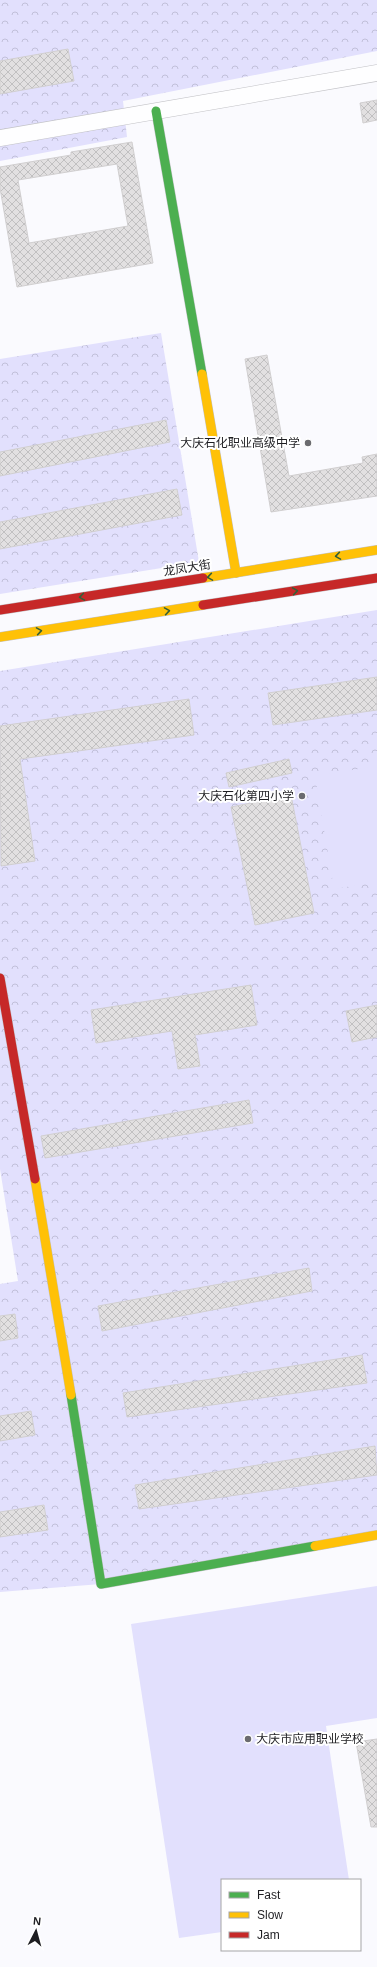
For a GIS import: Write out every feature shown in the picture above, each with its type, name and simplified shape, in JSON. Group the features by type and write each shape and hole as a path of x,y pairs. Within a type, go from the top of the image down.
{"street":[{"path":"0,138 377,73"},
{"path":"156,111 236,573"},
{"name":"龙凤大街","path":"0,610 377,550"},
{"path":"0,637 377,578"},
{"path":"0,978 48,1249 101,1584 377,1535"}],"green space":[{"path":"0,0 377,0 377,51 123,101 127,137 0,161"},
{"path":"161,333 199,562 0,594 0,359"},
{"path":"377,610 377,1535 101,1584 0,1592 0,1284 18,1281 0,1169 0,671"},
{"path":"377,766 377,882 334,889 315,776"},
{"name":"大庆市应用职业学校","path":"377,1586 377,1718 326,1726 349,1879 221,1879 221,1932 179,1938 131,1624"}],"building":[{"path":"68,49 74,81 0,94 0,61"},
{"path":"377,100 377,120 363,123 360,103"},
{"path":"132,142 153,263 17,287 0,188 0,167 71,155 71,152","holes":["117,164 128,226 29,243 18,180"]},
{"path":"267,355 289,476 363,463 362,457 377,454 377,496 271,512 245,359"},
{"path":"166,420 170,442 0,476 0,452"},
{"path":"177,489 182,515 0,549 0,522"},
{"path":"377,677 377,710 273,725 268,693"},
{"path":"189,699 194,735 20,759 35,861 1,866 0,726"},
{"path":"289,759 292,773 229,787 226,773"},
{"path":"291,795 314,913 255,925 231,807"},
{"path":"251,985 257,1025 195,1035 200,1066 178,1069 172,1031 96,1043 91,1010"},
{"path":"377,1005 377,1037 352,1042 346,1011"},
{"path":"249,1100 253,1123 45,1158 41,1136"},
{"path":"309,1268 312,1291 102,1331 98,1306"},
{"path":"15,1314 18,1338 0,1341 0,1316"},
{"path":"362,1355 367,1383 127,1417 123,1393"},
{"path":"31,1411 35,1435 0,1441 0,1416"},
{"path":"375,1446 377,1475 139,1509 135,1485"},
{"path":"44,1505 48,1530 0,1537 0,1512"},
{"path":"377,1739 377,1827 371,1827 356,1742"}],"traffic: fast":[{"path":"156,111 202,374"},
{"path":"71,1395 101,1584 315,1546"}],"traffic: slow":[{"path":"202,374 236,573"},
{"path":"203,578 377,550"},
{"path":"0,637 203,605"},
{"path":"35,1179 71,1395"},
{"path":"315,1546 377,1535"}],"traffic: jam":[{"path":"0,610 203,578"},
{"path":"203,605 377,578"},
{"path":"0,978 35,1179"}],"place":[{"name":"大庆石化职业高级中学","path":"308,443"},
{"name":"大庆石化第四小学","path":"302,796"},
{"name":"大庆市应用职业学校","path":"248,1739"}]}
